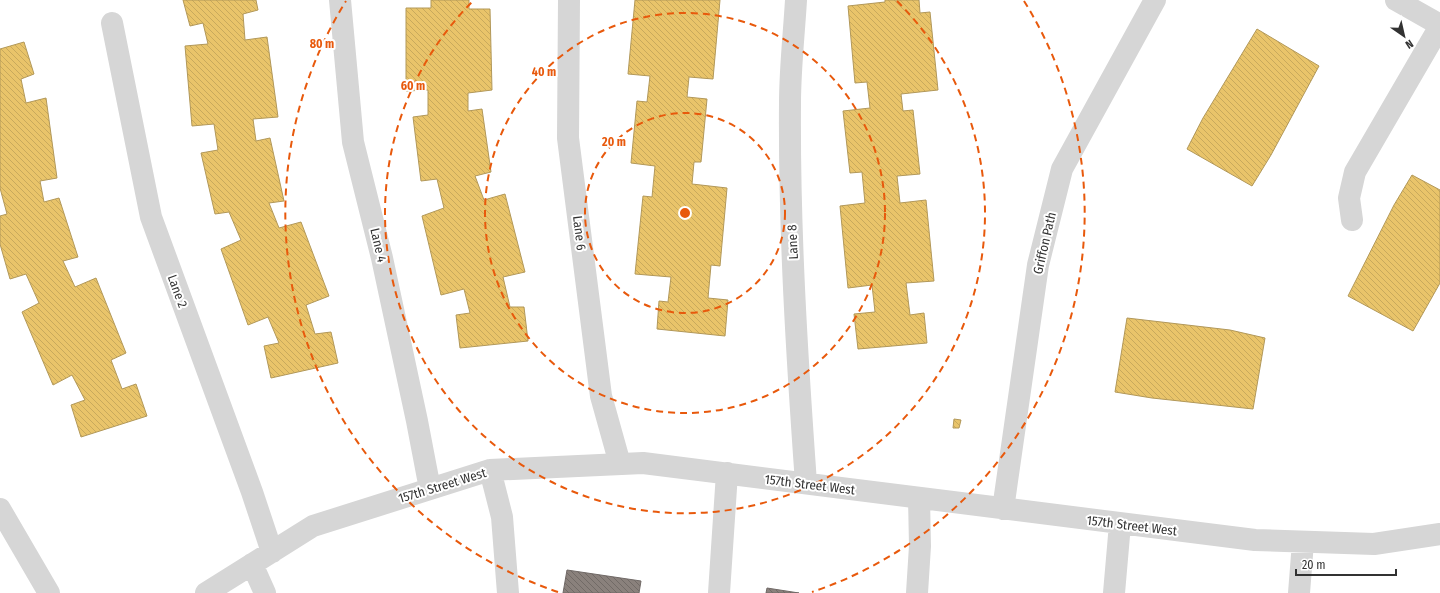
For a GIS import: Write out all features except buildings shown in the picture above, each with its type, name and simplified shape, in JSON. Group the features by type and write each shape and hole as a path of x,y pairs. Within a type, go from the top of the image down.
{"street":[{"name":"Lane 4","path":"340,0 353,142 382,258 418,421 430,489"},
{"name":"Lane 6","path":"569,0 568,138 601,396 620,464"},
{"name":"Lane 8","path":"796,0 790,101 790,207 806,483"},
{"name":"Griffon Path","path":"1003,509 1038,265 1062,169 1155,0"},
{"path":"1352,220 1349,198 1355,172 1440,26 1396,0"},
{"name":"Lane 2","path":"112,23 151,217 252,492 272,552"},
{"name":"157th Street West","path":"206,593 313,526 490,470 643,462 1255,540 1374,544 1440,534"},
{"path":"490,470 502,517 508,593"},
{"path":"719,593 727,473"},
{"path":"917,593 920,546 920,498"},
{"path":"0,509 49,593"},
{"path":"1114,593 1120,524"},
{"path":"1299,593 1303,542"},
{"path":"252,564 265,593"}]}
